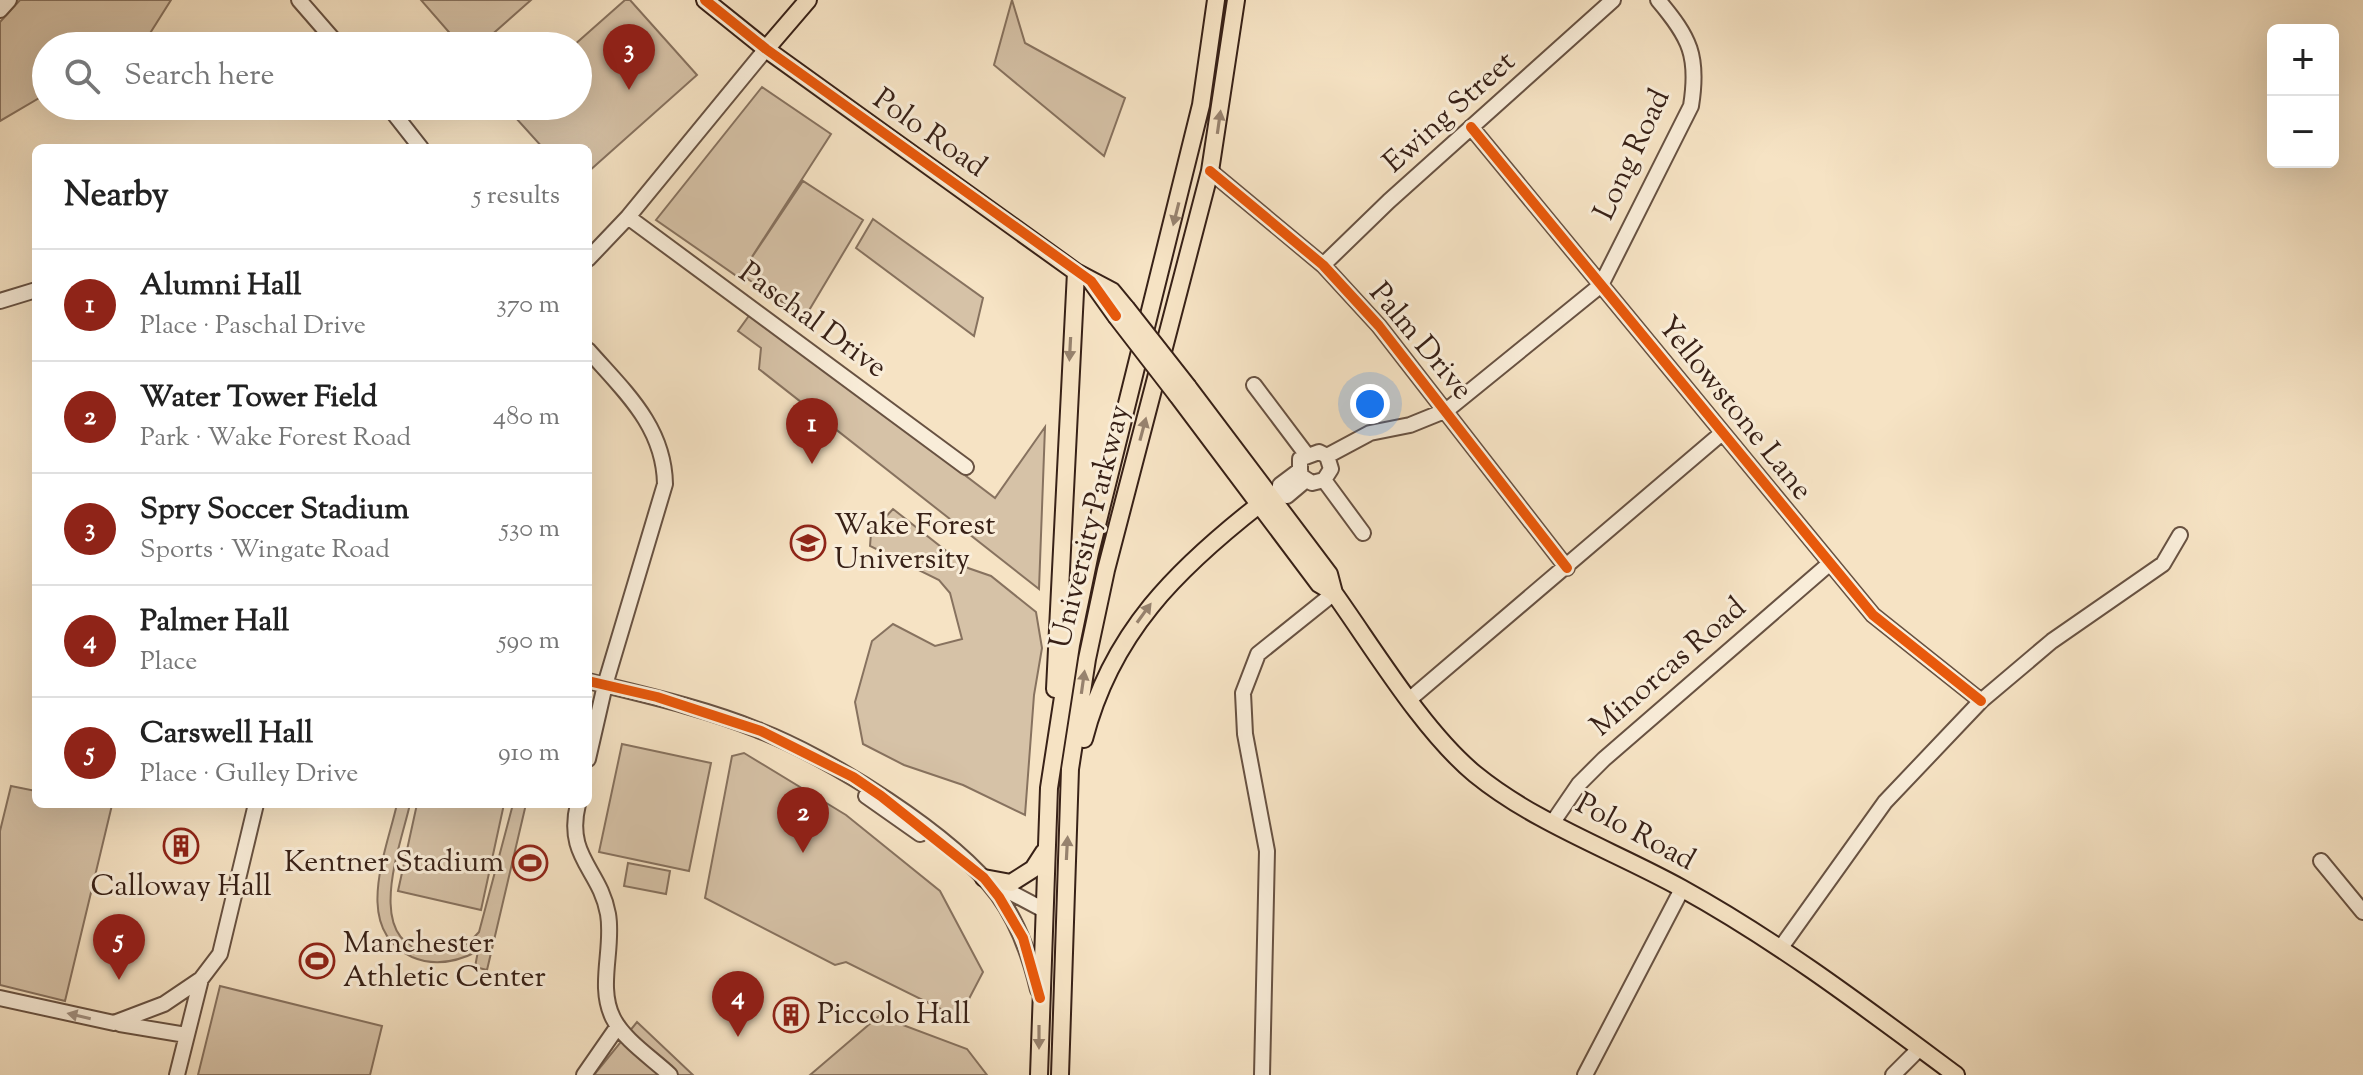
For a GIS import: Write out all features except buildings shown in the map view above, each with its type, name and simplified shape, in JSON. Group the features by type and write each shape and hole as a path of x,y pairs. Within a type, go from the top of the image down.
{"main road":[{"name":"Polo Road","path":"705,0 766,49 1091,281 1121,312 1271,499"},
{"path":"766,49 808,0"},
{"name":"University Parkway","path":"1039,1075 1052,764 1090,553 1207,80 1216,0"},
{"name":"University Parkway","path":"1060,1075 1070,769 1084,675 1106,570 1210,171 1236,0"},
{"path":"1052,764 1076,272"},
{"name":"Polo Road","path":"1183,391 1260,481 1319,584 1334,593 1445,745 1473,772 1553,822 1682,889 1782,946 1956,1075"},
{"path":"1069,815 1088,723 1124,644 1179,571 1271,499"},
{"path":"984,878 1003,884 1023,877 1042,858 1047,846"},
{"path":"1044,910 1052,914 1054,962 1062,972"}],"street":[{"path":"0,10 9,0"},
{"path":"299,0 327,32"},
{"name":"Ewing Street","path":"1323,265 1613,0"},
{"name":"Long Road","path":"1327,456 1370,433 1410,425 1447,410 1601,285 1691,106 1696,74 1692,52 1658,0"},
{"path":"592,255 628,217 766,49"},
{"path":"399,120 418,144"},
{"name":"Yellowstone Lane","path":"1471,127 1829,564 1895,636 1981,701"},
{"name":"Palm Drive","path":"1210,171 1323,265 1447,410 1567,568"},
{"name":"Paschal Drive","path":"628,217 966,467"},
{"path":"0,301 32,291"},
{"path":"592,355 648,421 663,460 663,496 605,685 592,742"},
{"path":"1254,385 1306,454"},
{"path":"1410,699 1722,433"},
{"path":"1319,452 1327,456 1331,469 1324,480 1312,483 1303,475 1300,459 1306,454 1319,452"},
{"path":"1271,499 1280,485 1303,475"},
{"path":"1324,480 1363,533"},
{"path":"1782,946 1885,802 1981,701 2052,641 2163,564 2180,535"},
{"name":"Minorcas Road","path":"1553,822 1579,784 1604,759 1829,564"},
{"path":"1262,1075 1267,851 1245,734 1243,693 1258,654 1334,593"},
{"path":"592,682 761,731 853,777 984,878 1044,910"},
{"path":"838,772 895,818 920,834 936,838"},
{"path":"114,1023 164,1004 201,979 220,954 255,808"},
{"path":"577,808 573,834 609,917 607,997 618,1026 670,1075"},
{"path":"2321,861 2363,912"},
{"path":"984,878 1023,938 1040,998"},
{"path":"1591,1073 1682,889"},
{"path":"177,1075 201,979"},
{"path":"0,998 186,1035"},
{"path":"584,1075 618,1026"},
{"path":"1893,1075 1920,1048"}],"shaded area":[{"path":"20,0 171,0 151,32 32,32 32,102 0,121 0,22"},
{"path":"421,0 531,0 495,32 449,32"},
{"path":"625,0 630,0 697,75 592,168 592,144 539,144 518,120 592,120 592,32 589,32"},
{"path":"1012,0 1025,43 1125,98 1104,156 994,65"},
{"path":"762,87 831,134 748,263 803,181 863,220 805,317 740,274 738,277 656,220"},
{"path":"873,219 983,298 974,336 856,248"},
{"path":"751,313 995,498 1045,427 1039,589 759,369 761,348 738,331"},
{"path":"893,509 968,568 991,576 1036,612 1042,648 1034,695 1025,815 963,785 904,765 863,744 855,702 872,641 893,624 935,646 962,639 950,593 939,580 870,546 871,533"},
{"path":"622,744 711,763 689,871 599,852"},
{"path":"744,753 846,815 940,891 983,972 959,1018 846,962 835,965 705,898 732,756"},
{"path":"11,786 32,790 32,808 111,808 65,1001 0,985 0,831"},
{"path":"396,808 409,808 391,890 391,912 396,930 409,944 429,952 457,949 479,932 512,808 525,808 487,970 475,967 478,951 446,962 429,962 412,957 394,944 383,928 378,909 381,867"},
{"path":"416,808 503,808 481,910 398,891"},
{"path":"628,863 670,871 666,894 624,886"},
{"path":"220,986 382,1026 370,1075 198,1075"},
{"path":"879,1016 967,1049 987,1075 810,1075"},
{"path":"637,1022 693,1075 594,1075"}],"cycle path":[{"path":"705,0 766,49 1091,281 1116,316"},
{"path":"1471,127 1873,615 1981,701"},
{"path":"1210,171 1323,265 1379,326 1567,568"},
{"path":"592,682 657,697 761,731 853,777 881,796 984,878 999,897 1023,938 1040,998"}],"place":[{"name":"Spry Soccer Stadium","path":"629,90"},
{"name":"Alumni Hall","path":"812,464"},
{"name":"Wake Forest University","path":"808,543"},
{"name":"Calloway Hall","path":"181,846"},
{"name":"Water Tower Field","path":"803,853"},
{"name":"Kentner Stadium","path":"530,863"},
{"name":"Manchester Athletic Center","path":"317,961"},
{"name":"Carswell Hall","path":"119,980"},
{"name":"Piccolo Hall","path":"791,1015"},
{"name":"Palmer Hall","path":"738,1037"}]}
